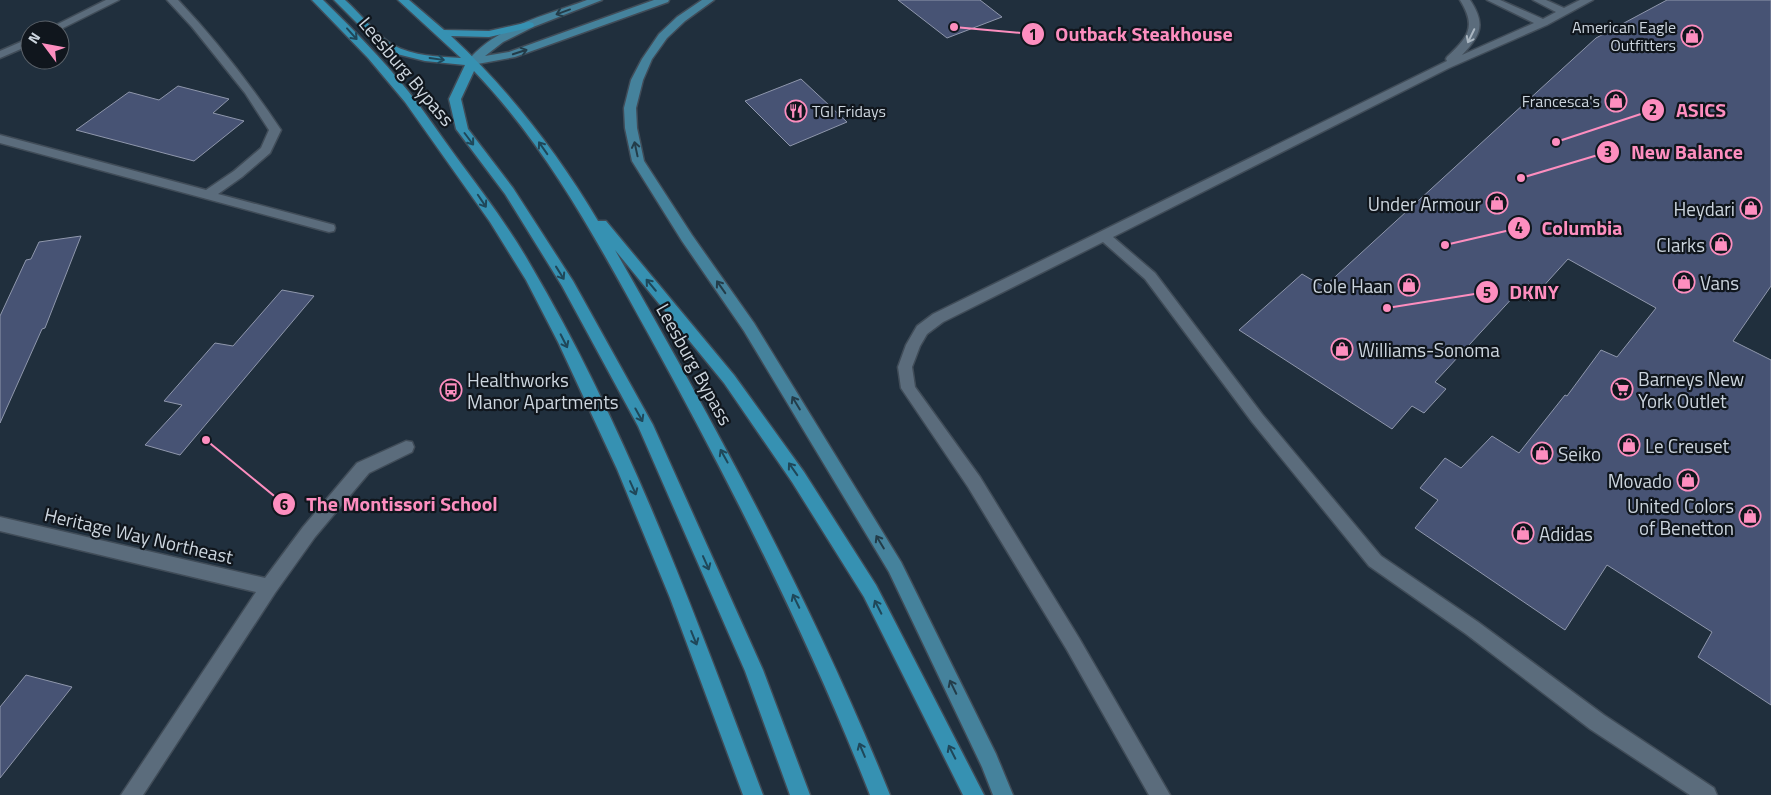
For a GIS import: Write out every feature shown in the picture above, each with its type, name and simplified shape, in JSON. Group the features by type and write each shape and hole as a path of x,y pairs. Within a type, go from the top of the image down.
{"highway":[{"name":"Leesburg Bypass","path":"317,0 348,30 402,91 483,201 532,278 593,400 638,500 696,643 753,795"},
{"path":"339,0 360,18 382,42 400,51 441,60 472,62 455,99 462,129 508,191 568,284 645,425 754,670 800,795"},
{"name":"Leesburg Bypass","path":"403,0 472,62 520,116 571,188 729,465 806,622 880,795"},
{"path":"441,33 489,34 529,25"},
{"path":"571,188 729,379 798,477 870,591 974,795"}],"main road":[{"path":"472,62 499,40 529,25 597,0"},
{"path":"472,62 511,55 664,0"},
{"path":"709,0 681,19 663,36 647,59 637,80 630,108 631,128 638,161 687,238 749,327 895,567 989,761 1003,795"}],"street":[{"path":"70,21 114,0"},
{"path":"172,0 196,25 250,91 275,130 266,150 238,174 208,195"},
{"path":"1445,66 1470,41 1476,26 1474,12 1465,0"},
{"path":"1492,0 1543,23"},
{"path":"1538,0 1564,12"},
{"path":"1160,795 1073,644 974,482 908,388 905,367 913,345 922,330 938,318 1445,66 1543,23 1588,0"},
{"path":"0,55 20,45"},
{"path":"0,139 329,228"},
{"path":"1103,235 1150,276 1257,418 1375,561 1472,628 1597,722 1707,795"},
{"path":"131,795 269,587 309,532 363,468 406,447"},
{"name":"Heritage Way Northeast","path":"0,524 269,587"}],"building":[{"path":"898,0 980,0 1002,17 947,38"},
{"path":"1667,0 1771,0 1771,286 1733,341 1771,360 1771,705 1698,657 1712,632 1607,565 1565,630 1415,528 1438,500 1420,488 1445,458 1461,468 1492,436 1519,453 1565,395 1567,396 1601,350 1617,357 1656,308 1568,259 1530,301 1516,294 1435,382 1446,389 1424,413 1412,406 1392,429 1239,330 1302,274 1324,287 1596,38"},
{"name":"TGI Fridays","path":"801,79 847,122 790,146 745,101"},
{"path":"178,86 229,99 213,113 244,121 194,161 76,130 129,92 159,100"},
{"path":"81,236 45,328 42,329 0,423 0,316 26,260 31,259 39,242"},
{"path":"282,290 314,296 180,455 145,445 182,405 164,401 215,343 233,346"},
{"path":"26,675 72,687 0,778 0,707"}],"place":[{"name":"Outback Steakhouse","path":"954,27"},
{"name":"American Eagle Outfitters","path":"1692,36"},
{"name":"Francesca's","path":"1616,101"},
{"name":"TGI Fridays","path":"796,111"},
{"name":"ASICS","path":"1556,142"},
{"name":"New Balance","path":"1521,178"},
{"name":"Under Armour","path":"1497,203"},
{"name":"Heydari","path":"1751,208"},
{"name":"Clarks","path":"1721,244"},
{"name":"Columbia","path":"1445,245"},
{"name":"Vans","path":"1684,282"},
{"name":"Cole Haan","path":"1409,285"},
{"name":"DKNY","path":"1387,308"},
{"name":"Williams-Sonoma","path":"1342,349"},
{"name":"Barneys New York Outlet","path":"1622,389"},
{"name":"Healthworks Manor Apartments","path":"451,390"},
{"name":"The Montissori School","path":"206,440"},
{"name":"Le Creuset","path":"1629,445"},
{"name":"Seiko","path":"1542,453"},
{"name":"Movado","path":"1688,480"},
{"name":"United Colors of Benetton","path":"1750,516"},
{"name":"Adidas","path":"1523,533"}]}
